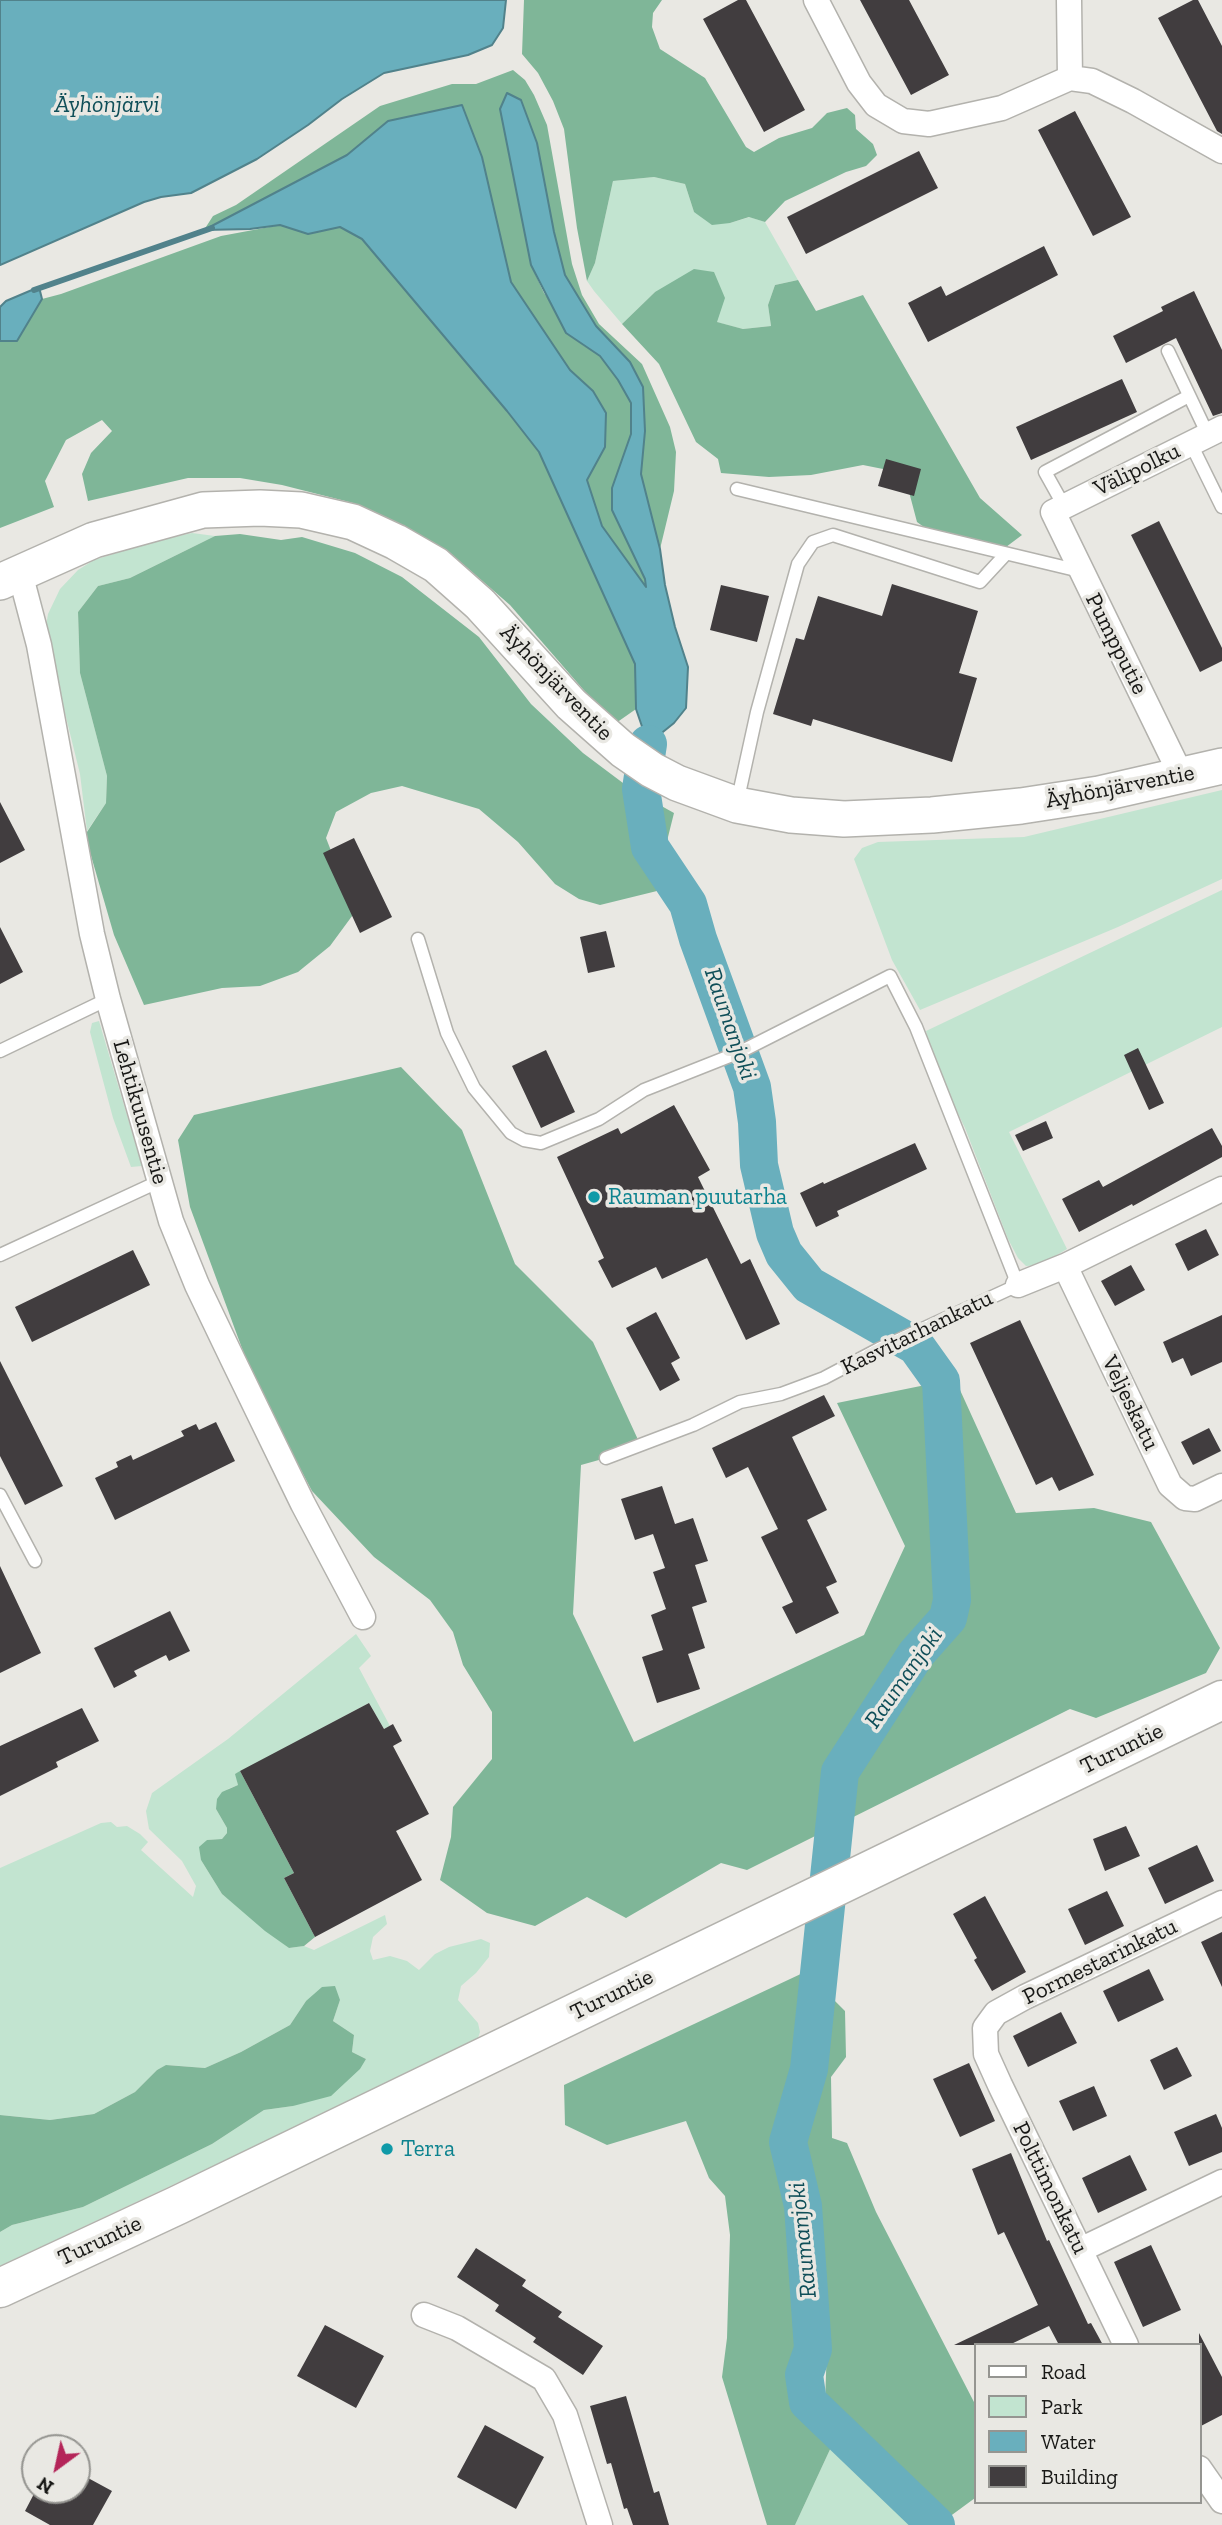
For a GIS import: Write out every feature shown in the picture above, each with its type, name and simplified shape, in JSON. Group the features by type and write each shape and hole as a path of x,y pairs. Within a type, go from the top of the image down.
{"highway":[{"name":"Turuntie","path":"0,2288 1222,1700"}],"main road":[{"name":"Äyhönjärventie","path":"10,577 94,540 203,510 302,510 353,522 436,565 480,604 571,704 622,750 677,783 737,805 791,815 844,819 933,815 1021,806 1099,794 1222,765"}],"street":[{"path":"816,0 859,83 876,104 902,121 929,124 1002,108 1070,78 1091,81 1133,101 1222,151"},
{"path":"1069,0 1070,78"},
{"name":"Välipolku","path":"1058,509 1207,436"},
{"name":"Pumpputie","path":"1058,509 1080,571 1181,775"},
{"name":"Lehtikuusentie","path":"10,577 39,645 92,934 171,1221 197,1285 303,1504 363,1617"},
{"name":"Kasvitarhankatu","path":"1018,1285 1065,1266 1222,1189"},
{"name":"Veljeskatu","path":"1065,1266 1170,1485 1185,1498 1195,1499 1222,1486"},
{"name":"Pormestarinkatu","path":"985,2028 996,2013 1025,1997 1222,1903"},
{"name":"Polttimonkatu","path":"985,2028 986,2054 1125,2343"},
{"path":"1080,2250 1222,2182"},
{"path":"424,2315 457,2328 544,2379 565,2415 600,2525"},
{"path":"1201,2471 1222,2501"}],"lane":[{"path":"1168,351 1207,436 1222,507"},
{"path":"1058,509 1045,472 1189,396"},
{"path":"737,489 1080,571"},
{"path":"737,805 757,712 798,564 813,542 833,535 980,582 1005,555"},
{"path":"418,939 447,1033 474,1088 511,1133 524,1140 541,1143 599,1119 644,1090 740,1052 890,976 916,1027 1018,1285"},
{"path":"0,1051 108,999"},
{"path":"0,1255 160,1181"},
{"name":"Kasvitarhankatu","path":"606,1458 692,1425 740,1402 781,1394 824,1378 879,1349 1018,1285"},
{"path":"0,1495 35,1561"}],"green space":[{"path":"524,0 662,0 653,13 652,27 660,49 705,78 746,147 754,152 779,138 812,128 827,113 847,108 855,115 856,129 873,144 877,155 866,166 846,172 785,201 765,222 749,217 712,225 694,212 685,184 654,177 613,181 595,263 587,281 564,129 538,73 522,54"},
{"path":"513,70 525,80 547,125 572,264 582,295 599,324 642,364 670,427 676,452 674,491 660,549 641,474 645,431 630,362 596,326 565,275 536,143 521,100 500,109 531,265 544,293 583,345 600,356 631,403 631,434 612,488 645,579 646,589 602,526 587,480 605,447 605,413 593,391 570,370 511,282 482,157 462,105 388,121 347,155 204,230 213,216 236,205 380,106 452,84 476,84"},
{"path":"654,177 685,184 694,212 730,223 750,217 765,222 798,280 775,285 768,305 771,326 743,329 716,322 655,292 622,324 594,291 587,281 595,263 613,181"},
{"path":"280,225 308,234 341,227 362,239 539,452 636,664 636,709 616,723 601,710 510,605 464,565 406,527 353,503 282,485 240,478 188,478 88,501 82,474 91,453 112,431 102,420 66,440 45,481 54,507 0,528 0,341 17,341 42,299 221,236"},
{"path":"694,269 714,272 725,298 717,322 743,329 771,326 768,305 775,285 798,280 816,311 863,295 980,498 1022,535 1006,547 943,541 917,522 908,488 888,470 863,465 811,475 769,477 721,473 718,459 696,442 659,364 622,324 655,292"},
{"path":"192,533 215,536 130,578 98,586 78,612 80,673 107,776 106,803 87,831 80,774 45,632 48,614 60,589 78,570 94,560"},
{"path":"240,534 281,540 302,537 355,553 402,577 479,637 531,704 583,753 631,789 674,813 664,853 668,884 661,890 600,905 579,899 555,884 518,842 479,809 402,786 371,793 336,812 326,838 355,912 330,946 298,972 260,986 222,988 144,1005 114,935 85,835 106,803 107,776 80,673 78,612 98,586 130,578 215,536"},
{"path":"1222,790 1222,879 1118,927 920,1010 892,960 854,859 862,848 878,842 1024,837"},
{"path":"1222,890 1222,1027 1009,1132 1067,1249 1040,1265 1026,1266 1018,1258 1008,1239 965,1128 933,1062 926,1031"},
{"path":"99,1021 142,1166 131,1167 113,1118 90,1032 92,1023"},
{"path":"401,1067 462,1130 515,1264 593,1342 640,1444 581,1465 573,1614 634,1742 864,1635 905,1546 837,1403 955,1379 1016,1513 1094,1508 1151,1522 1220,1648 1206,1673 1096,1718 1070,1709 747,1870 721,1863 626,1918 587,1897 535,1926 487,1913 440,1880 451,1837 453,1807 492,1759 492,1712 463,1665 453,1632 430,1600 374,1557 312,1491 254,1381 190,1207 178,1140 194,1115"},
{"path":"356,1634 371,1656 359,1668 390,1726 384,1729 369,1703 236,1774 238,1785 228,1789 216,1809 227,1833 222,1839 207,1840 201,1860 222,1894 289,1948 304,1946 314,1950 385,1915 387,1924 373,1937 370,1951 373,1960 390,1956 407,1961 419,1970 435,1954 449,1947 481,1939 490,1943 489,1957 461,1986 458,2000 478,2023 478,2038 358,2098 0,2266 0,2232 12,2225 83,2207 212,2144 264,2110 293,2106 366,2059 352,2052 354,2035 333,2021 340,2000 306,2001 290,2025 241,2052 205,2068 167,2065 157,2070 135,2092 94,2114 50,2120 0,2115 0,1868 101,1823 111,1822 117,1827 127,1826 140,1834 148,1842 141,1850 193,1897 196,1886 182,1861 149,1829 146,1811 152,1793 228,1739"},
{"path":"240,1771 294,1873 284,1878 315,1937 304,1946 289,1948 265,1931 222,1894 201,1860 199,1847 207,1840 222,1839 227,1833 216,1809 217,1799 222,1792 238,1785 235,1774"},
{"path":"805,1972 797,2096 778,2145 797,2210 793,2298 806,2334 788,2371 792,2395 833,2443 795,2525 767,2525 722,2377 727,2338 730,2235 725,2196 709,2178 686,2121 607,2145 565,2125 564,2085"},
{"path":"335,1986 340,2000 333,2021 354,2035 352,2052 366,2059 360,2069 331,2096 264,2110 212,2144 83,2207 12,2225 0,2232 0,2115 50,2120 94,2114 135,2092 157,2070 166,2065 205,2068 241,2052 290,2025 306,2001 322,1987"},
{"path":"830,1996 845,2011 846,2057 831,2077 832,2138 847,2143 876,2212 974,2402 974,2499 945,2520 882,2465 825,2405 827,2344 819,2234 801,2140 820,2067"},
{"path":"833,2443 925,2525 795,2525"}],"water":[{"name":"Äyhönjärvi","path":"0,0 506,0 503,28 492,45 468,55 384,73 257,159 191,193 144,202 0,265"},
{"path":"507,93 521,100 537,143 565,275 596,326 630,362 643,387 645,431 641,474 660,549 675,627 688,667 686,708 674,723 648,744 636,709 635,664 539,452 362,239 340,227 308,234 280,225 204,230 347,155 388,121 462,105 482,157 511,282 570,370 593,391 606,413 605,447 587,480 602,526 646,587 645,579 612,510 612,488 631,434 631,403 600,356 566,333 531,265 500,109"},
{"path":"39,287 42,299 17,341 0,341 0,307 6,301"}],"building":[{"path":"738,0 746,0 805,110 764,132 703,19"},
{"path":"860,0 909,0 949,75 911,95"},
{"path":"1198,0 1222,46 1222,134 1217,131 1158,18"},
{"path":"1075,111 1131,217 1093,236 1038,130"},
{"path":"919,151 938,188 806,254 787,217"},
{"path":"1044,246 1058,275 928,342 908,303 941,286 946,296"},
{"path":"1194,291 1222,350 1222,413 1213,416 1176,338 1126,363 1113,336 1163,311 1161,307"},
{"path":"1122,379 1137,412 1031,460 1016,427"},
{"path":"886,459 921,469 914,496 878,486"},
{"path":"1159,521 1222,648 1222,661 1200,672 1131,535"},
{"path":"892,584 978,611 959,673 977,678 952,762 813,719 811,726 773,714 796,638 804,640 818,596 882,616"},
{"path":"721,585 769,596 757,642 710,630"},
{"path":"0,802 25,850 0,863"},
{"path":"354,838 392,917 360,933 323,853"},
{"path":"0,927 23,972 0,984"},
{"path":"606,931 615,967 588,973 580,937"},
{"path":"1138,1048 1164,1103 1149,1110 1124,1055"},
{"path":"546,1050 575,1112 541,1128 512,1066"},
{"path":"674,1105 710,1170 698,1177 741,1264 750,1259 780,1324 746,1340 707,1258 662,1279 656,1267 612,1288 598,1261 604,1258 557,1157 618,1128 621,1134"},
{"path":"1046,1121 1053,1138 1023,1151 1015,1135"},
{"path":"1212,1128 1222,1146 1222,1157 1079,1232 1062,1199 1099,1180 1103,1187"},
{"path":"915,1143 927,1169 837,1211 839,1216 816,1227 800,1193"},
{"path":"1206,1229 1219,1255 1188,1271 1175,1244"},
{"path":"133,1250 150,1285 32,1342 15,1307"},
{"path":"1131,1265 1145,1290 1115,1306 1101,1281"},
{"path":"656,1312 680,1358 671,1363 680,1380 660,1391 626,1328"},
{"path":"1222,1315 1222,1362 1191,1376 1183,1358 1172,1363 1163,1342"},
{"path":"1020,1320 1094,1475 1059,1491 1052,1477 1036,1485 970,1343"},
{"path":"0,1361 63,1486 25,1505 0,1456"},
{"path":"824,1395 835,1416 792,1437 827,1510 807,1520 837,1582 826,1587 839,1613 796,1634 782,1607 793,1602 761,1537 778,1529 748,1467 726,1478 712,1448"},
{"path":"216,1422 235,1461 115,1520 95,1478 118,1467 116,1462 131,1455 133,1460 184,1436 181,1431 196,1424 199,1430"},
{"path":"1209,1428 1221,1451 1193,1465 1181,1442"},
{"path":"662,1486 675,1524 693,1518 708,1561 695,1565 707,1602 692,1607 705,1648 688,1654 700,1689 657,1703 642,1657 663,1650 651,1615 666,1609 653,1572 665,1568 653,1534 635,1540 621,1499"},
{"path":"0,1566 41,1653 0,1673"},
{"path":"170,1611 190,1651 169,1661 166,1655 134,1671 137,1676 114,1688 94,1648"},
{"path":"369,1703 384,1729 393,1724 402,1741 393,1746 429,1814 396,1831 422,1880 315,1937 284,1878 294,1873 240,1771"},
{"path":"82,1708 99,1741 56,1762 58,1767 0,1796 0,1746"},
{"path":"1126,1826 1140,1856 1105,1871 1093,1839"},
{"path":"1197,1845 1214,1881 1165,1904 1148,1868"},
{"path":"1107,1891 1124,1926 1085,1945 1068,1909"},
{"path":"985,1896 1026,1972 992,1991 953,1914"},
{"path":"1222,1932 1222,1987 1201,1942"},
{"path":"1149,1969 1164,2000 1118,2022 1103,1991"},
{"path":"1061,2012 1077,2043 1028,2067 1013,2036"},
{"path":"1177,2047 1192,2076 1164,2090 1150,2060"},
{"path":"969,2063 995,2121 960,2137 933,2079"},
{"path":"1094,2086 1107,2116 1073,2131 1059,2101"},
{"path":"1216,2114 1222,2128 1222,2152 1189,2166 1174,2132"},
{"path":"1011,2153 1047,2241 1049,2240 1088,2324 1091,2323 1102,2343 1058,2343 1049,2326 1013,2343 954,2345 1038,2305 1004,2232 998,2235 972,2169"},
{"path":"1130,2155 1147,2190 1098,2213 1082,2178"},
{"path":"1151,2245 1181,2310 1143,2327 1114,2262"},
{"path":"476,2248 526,2280 522,2286 562,2312 558,2317 603,2346 583,2375 533,2342 536,2338 495,2311 499,2305 457,2277"},
{"path":"325,2325 384,2356 356,2408 297,2376"},
{"path":"1199,2333 1222,2377 1222,2415 1201,2426 1201,2343"},
{"path":"626,2396 654,2493 659,2491 669,2525 633,2525 627,2508 624,2509 611,2463 607,2464 590,2406"},
{"path":"485,2425 544,2457 516,2509 457,2477"},
{"path":"91,2480 112,2491 93,2525 50,2525 25,2511 29,2504 91,2504"}],"waterway":[{"path":"34,290 212,228"},
{"name":"Raumanjoki","path":"648,744 641,789 650,847 688,904 698,939 752,1087 759,1165 775,1233 784,1254 809,1285 916,1346 941,1381 952,1600 948,1618 916,1654 840,1772 809,2069 788,2142 803,2206 813,2349 804,2375 808,2402 936,2525"}],"place":[{"name":"Rauman puutarha","path":"594,1197"},
{"name":"Terra","path":"387,2149"}]}
